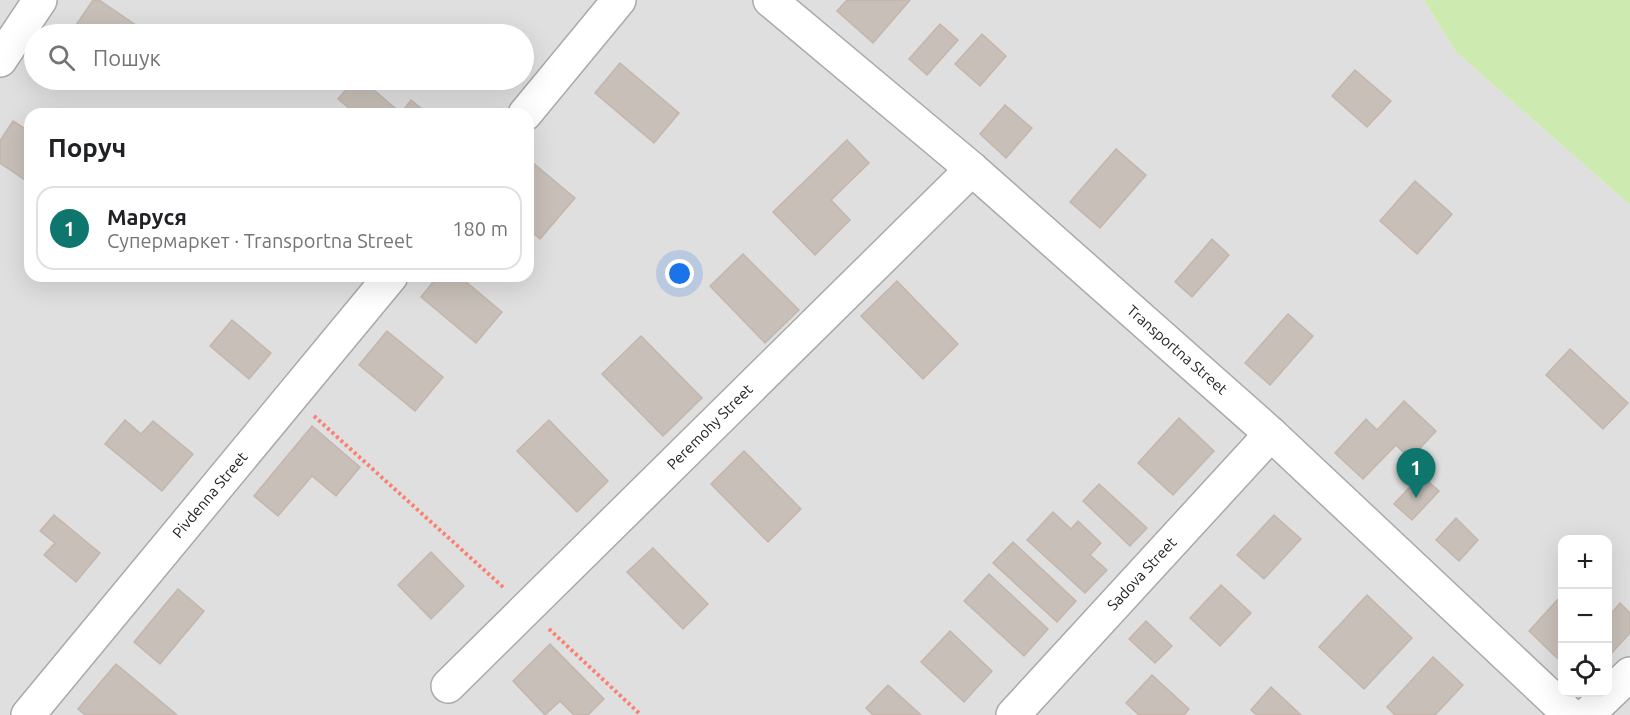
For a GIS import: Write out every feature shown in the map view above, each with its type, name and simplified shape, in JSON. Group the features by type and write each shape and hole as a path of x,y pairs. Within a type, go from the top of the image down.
{"street":[{"path":"0,60 40,0"},
{"path":"530,108 619,0"},
{"name":"Transportna Street","path":"770,0 972,169 1271,434 1570,715"},
{"name":"Peremohy Street","path":"448,686 972,169"},
{"name":"Pivdenna Street","path":"28,715 386,282"},
{"name":"Sadova Street","path":"1013,715 1271,434"},
{"path":"1587,715 1630,674"}],"path":[{"path":"292,396 527,608 641,715"}],"shaded area":[{"path":"0,0 1424,0 1456,52 1630,205 1630,715 0,715"}],"green space":[{"path":"1424,0 1630,0 1630,205 1456,52"}],"building":[{"path":"93,0 99,0 134,24 77,24"},
{"path":"847,0 910,0 873,43 837,11"},
{"path":"940,24 958,40 927,75 909,59"},
{"path":"982,34 1006,56 980,86 955,64"},
{"path":"620,63 679,113 654,143 595,93"},
{"path":"1355,70 1391,101 1367,127 1332,96"},
{"path":"346,90 374,90 395,108 349,108 338,99"},
{"path":"411,100 421,108 405,108"},
{"path":"1005,105 1032,128 1006,158 980,134"},
{"path":"13,121 24,128 24,179 0,163 0,141"},
{"path":"847,140 869,163 831,200 850,220 815,255 773,212"},
{"path":"1116,149 1146,175 1100,228 1070,202"},
{"path":"534,164 575,198 540,239 534,234"},
{"path":"1415,181 1452,214 1417,254 1380,221"},
{"path":"1212,239 1229,255 1192,297 1175,282"},
{"path":"743,254 799,310 765,343 710,286"},
{"path":"897,281 958,344 923,379 861,316"},
{"path":"433,282 466,282 502,312 476,343 421,297"},
{"path":"1288,314 1313,336 1270,385 1245,363"},
{"path":"232,320 271,353 249,379 210,346"},
{"path":"387,331 443,377 415,411 359,365"},
{"path":"641,336 702,398 663,436 602,374"},
{"path":"1570,349 1628,403 1603,429 1546,375"},
{"path":"1404,401 1436,431 1410,459 1396,445 1363,479 1335,453 1366,419 1377,430"},
{"path":"1179,418 1214,451 1173,495 1138,463"},
{"path":"125,420 141,434 153,421 193,454 162,491 105,444"},
{"path":"549,420 608,481 577,512 517,451"},
{"path":"312,426 360,467 336,496 312,476 278,516 254,496"},
{"path":"744,451 801,509 768,542 711,484"},
{"path":"1421,475 1439,491 1412,520 1394,504"},
{"path":"1099,484 1147,528 1130,546 1083,501"},
{"path":"1053,512 1071,529 1078,521 1101,543 1090,555 1107,570 1085,593 1027,540"},
{"path":"54,515 100,553 76,582 44,555 55,543 40,531"},
{"path":"1274,515 1301,539 1264,579 1237,555"},
{"path":"1456,518 1478,540 1459,561 1436,540"},
{"path":"1013,542 1076,601 1057,622 993,563"},
{"path":"653,548 708,604 683,629 627,572"},
{"path":"431,552 464,586 431,619 398,585"},
{"path":"989,574 1048,629 1024,656 964,601"},
{"path":"1221,585 1251,613 1220,646 1190,618"},
{"path":"178,589 204,611 160,664 134,642"},
{"path":"1367,595 1412,638 1364,689 1319,647"},
{"path":"1558,599 1558,659 1529,631"},
{"path":"1620,603 1630,613 1630,633 1612,653 1612,643 1612,612"},
{"path":"1146,621 1172,646 1155,663 1129,639"},
{"path":"950,631 992,671 964,702 921,662"},
{"path":"550,644 604,699 588,715 574,715 560,701 545,715 513,681"},
{"path":"1433,657 1463,685 1435,715 1395,715 1387,707"},
{"path":"116,664 177,715 85,715 78,709"},
{"path":"1152,675 1189,709 1184,715 1139,715 1126,703"},
{"path":"888,685 921,715 873,715 866,708"},
{"path":"1271,687 1301,715 1257,715 1251,710"}],"place":[{"name":"Маруся","path":"1416,498"}]}
